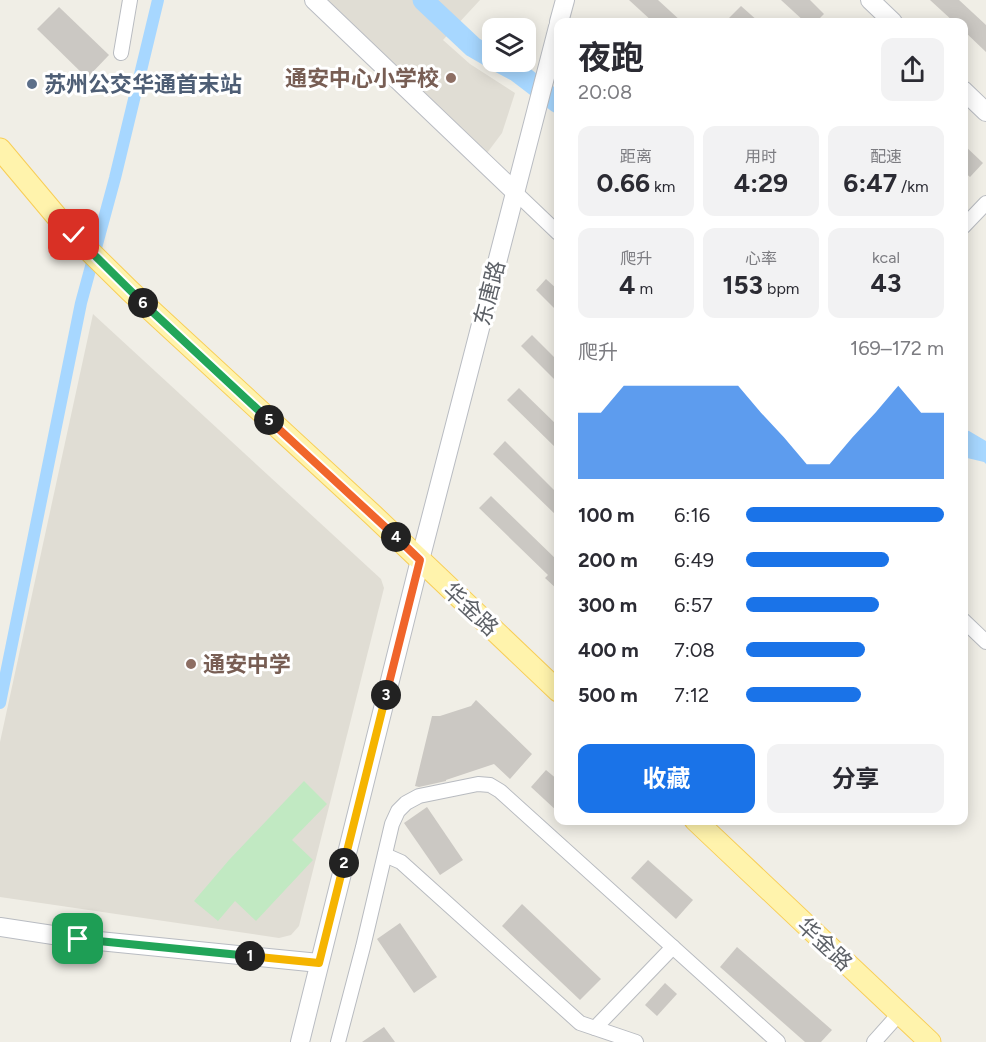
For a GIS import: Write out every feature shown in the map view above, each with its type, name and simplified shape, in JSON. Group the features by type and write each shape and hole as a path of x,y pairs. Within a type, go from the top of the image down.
{"main road":[{"name":"华金路","path":"0,148 74,235 114,275 554,687"},
{"name":"华金路","path":"700,825 930,1042"}],"street":[{"path":"121,53 130,0"},
{"path":"314,0 554,229"},
{"path":"560,18 565,0"},
{"path":"870,0 889,18"},
{"name":"东唐路","path":"300,1042 420,560 554,43"},
{"path":"968,95 986,112"},
{"path":"968,222 986,203"},
{"path":"968,625 986,642"},
{"path":"338,1042 392,824 398,811 406,803 419,796 478,784 490,784 500,791 778,1042"},
{"path":"385,855 401,862 580,1023 636,1042"},
{"path":"0,927 78,939 319,963"},
{"path":"595,1028 673,947"},
{"path":"874,1042 899,1014"}],"shaded area":[{"name":"通安中心小学校","path":"328,0 480,0 443,40 470,64 515,93 502,133 487,153"},
{"name":"通安中学","path":"93,314 381,579 384,588 299,926 291,935 279,938 0,897 0,742"}],"green space":[{"path":"304,781 327,804 292,840 313,860 256,921 235,901 218,921 194,901 229,860"}],"water":[{"path":"968,431 986,441 986,464 968,458"}],"building":[{"path":"629,0 658,0 678,18 649,18"},
{"path":"781,0 810,0 824,14 820,18 801,18"},
{"path":"930,0 959,0 986,25 986,52 968,35 968,18 950,18"},
{"path":"741,6 754,18 729,18"},
{"path":"59,7 109,55 87,78 37,29"},
{"path":"968,149 983,163 970,177 968,175"},
{"path":"546,279 554,286 554,308 536,290"},
{"path":"532,335 554,357 554,379 521,346"},
{"path":"519,388 554,422 554,446 507,400"},
{"path":"505,441 554,490 554,513 493,454"},
{"path":"491,496 554,557 554,586 545,578 548,575 479,508"},
{"path":"476,700 532,754 510,779 494,764 446,781 415,786 432,716 440,716 471,706"},
{"path":"546,770 554,777 554,808 531,787"},
{"path":"427,807 463,860 440,875 404,823"},
{"path":"648,860 693,900 676,919 631,878"},
{"path":"522,904 601,979 580,1000 502,926"},
{"path":"400,923 437,977 414,993 377,939"},
{"path":"737,947 832,1030 821,1042 805,1042 720,967"},
{"path":"665,983 677,994 657,1016 645,1005"},
{"path":"384,1027 395,1042 362,1042"}],"waterway":[{"path":"0,703 81,303 115,178 158,0"},
{"path":"423,0 473,47 482,52"},
{"path":"517,72 554,100"}],"place":[{"name":"通安中心小学校","path":"451,78"},
{"name":"苏州公交华通首末站","path":"32,84"},
{"name":"通安中学","path":"191,664"}],"route":[{"path":"74,235 130,291 420,560 319,963 78,939"}]}
